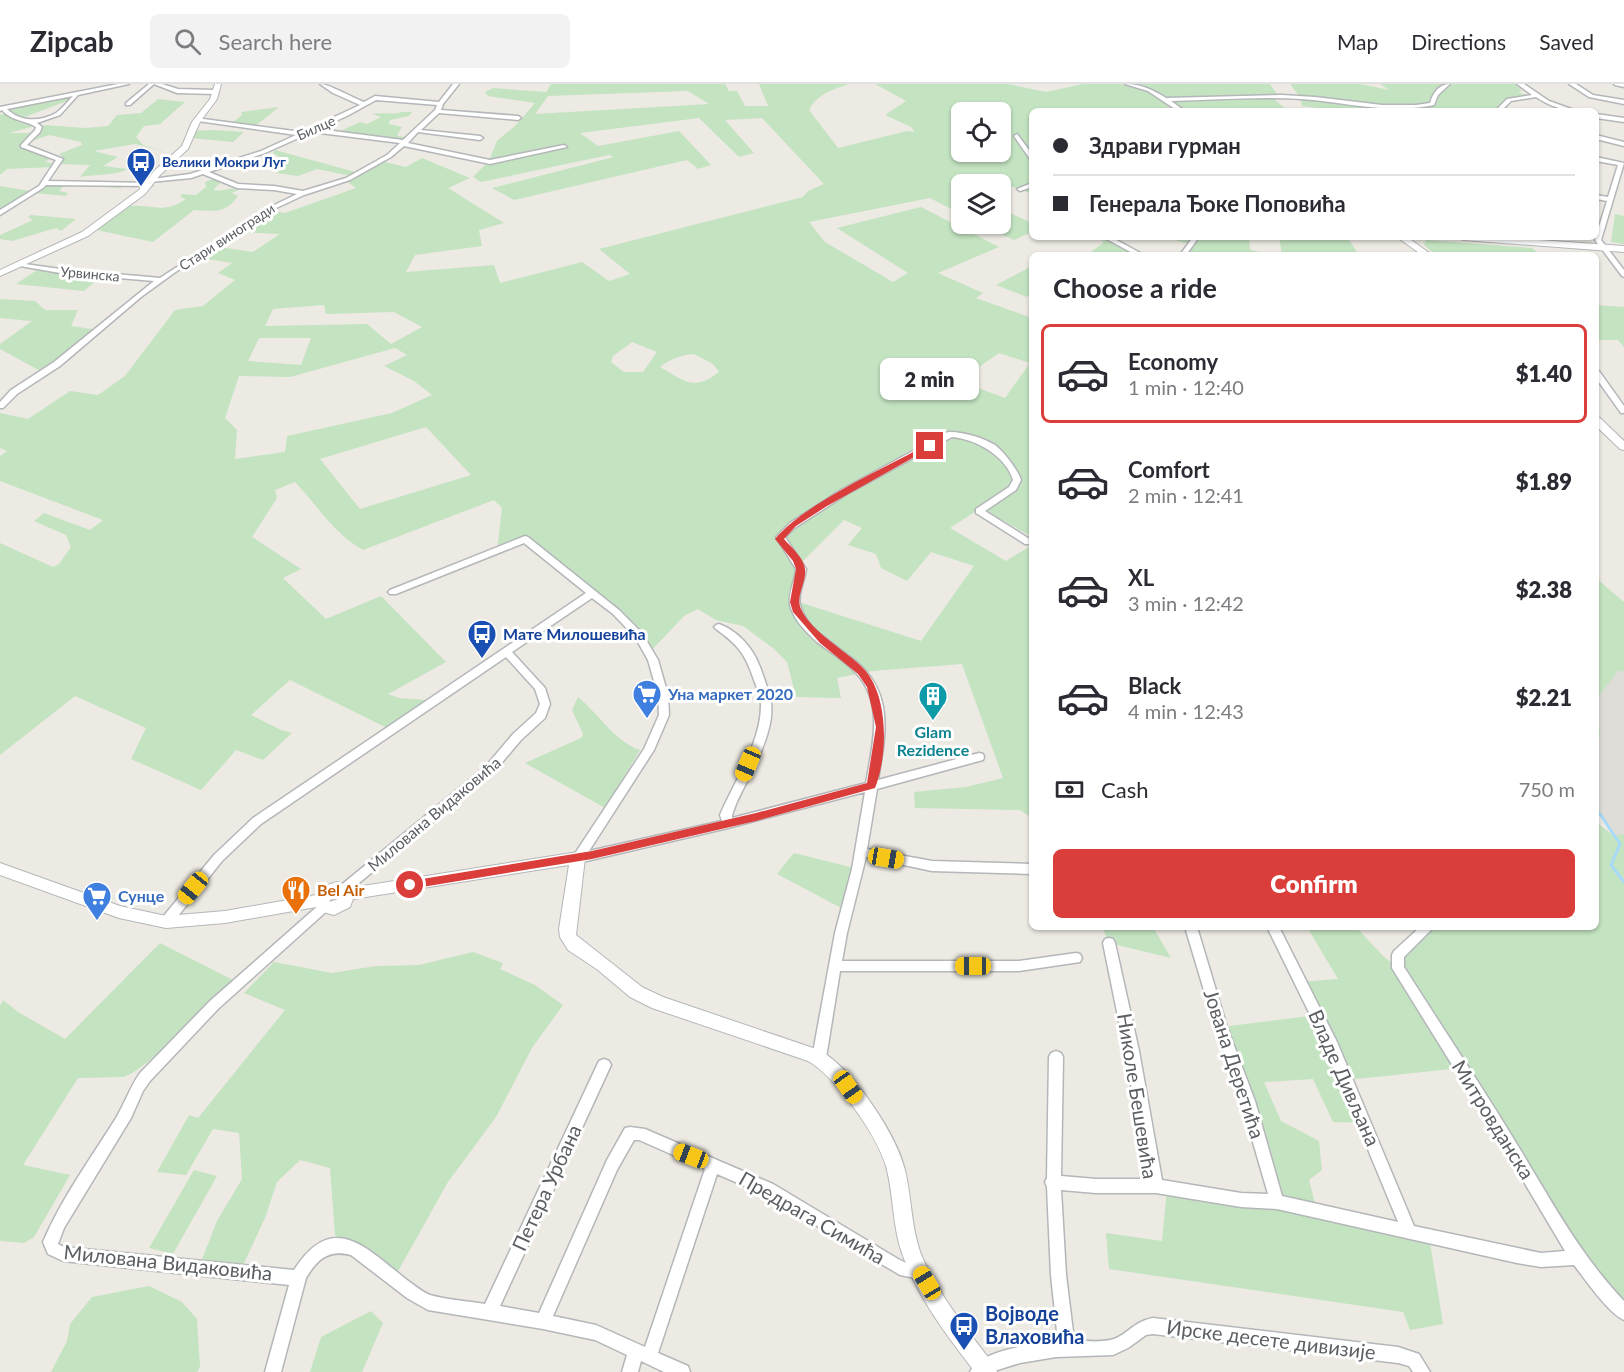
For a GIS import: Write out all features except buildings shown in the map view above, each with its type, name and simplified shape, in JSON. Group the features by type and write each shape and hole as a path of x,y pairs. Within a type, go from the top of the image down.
{"street":[{"path":"2,109 76,96 126,84"},
{"path":"128,104 152,84"},
{"path":"2,270 88,232 135,198 157,173 183,150 217,88 181,92 157,84"},
{"path":"323,84 335,93 363,104"},
{"name":"Стари виногради","path":"0,406 10,396 60,362 161,280 268,210 302,194 348,179 389,156 418,131 439,108 456,84"},
{"path":"1128,84 1139,85 1177,108"},
{"path":"1165,100 1282,96 1378,106 1419,106 1432,104 1436,94 1447,84"},
{"path":"1520,84 1535,96 1566,108"},
{"path":"1572,84 1591,96 1624,102"},
{"path":"1617,84 1624,85"},
{"path":"2,109 10,115 34,122 51,117 64,109 76,96"},
{"path":"1501,108 1509,100 1535,96"},
{"name":"Билце","path":"46,183 150,183 203,172 262,152 345,115 375,98 439,108"},
{"path":"439,108 518,118"},
{"path":"1599,117 1624,120"},
{"path":"1606,118 1609,140"},
{"path":"198,119 301,134"},
{"path":"0,213 46,183 60,158 23,146 40,129 34,122"},
{"path":"311,129 405,143 490,162 564,147"},
{"path":"418,131 480,138"},
{"path":"1017,136 1029,154"},
{"path":"1599,138 1624,144"},
{"path":"1599,160 1623,165 1599,235"},
{"path":"203,172 237,186 274,188 302,194"},
{"path":"1029,186 1020,189 1029,193"},
{"path":"1599,198 1611,200"},
{"path":"1112,240 1135,252"},
{"path":"1397,240 1418,252"},
{"path":"1405,240 1420,252"},
{"path":"1506,240 1624,249"},
{"path":"1521,240 1535,242"},
{"path":"1599,240 1624,275"},
{"name":"Урвинска","path":"20,264 60,271 161,280"},
{"path":"1599,377 1624,411"},
{"path":"0,394 10,396"},
{"path":"1599,413 1624,437"},
{"path":"1599,423 1624,447"},
{"path":"819,1058 840,933 861,852 881,727 871,687 861,672 823,641 798,612 795,602 801,569 797,560 780,541 781,535 862,482 922,452 942,438 957,434 992,447 1015,473 1017,480 1013,488 979,511 1028,542"},
{"path":"393,592 525,539 628,623 645,643 659,675 664,715 649,750 578,858 567,929 568,937 574,945 644,996 819,1058 833,1069 886,1143 897,1175 910,1247 920,1272 983,1370"},
{"path":"166,922 219,858 256,821 592,593"},
{"path":"719,627 741,642 748,651 759,678 766,708 758,741 726,816 728,824"},
{"name":"Милована Видаковића","path":"346,892 490,769 517,737 541,715 545,704 540,688 506,651"},
{"path":"0,869 119,912 166,922 225,918 323,903 331,909 338,908 345,903 346,892 578,858 728,824 979,757"},
{"path":"861,852 932,866 1029,869"},
{"name":"Милована Видаковића","path":"298,1278 63,1254 53,1249 50,1242 59,1223 126,1114 145,1077 214,1005 323,903"},
{"name":"Јована Деретића","path":"1192,930 1218,1017 1248,1101 1277,1202"},
{"name":"Владе Дивљана","path":"1274,930 1330,1042 1409,1232"},
{"name":"Митровданска","path":"1425,930 1398,955 1398,968 1577,1257 1624,1312"},
{"name":"Николе Бешевића","path":"1052,1182 1096,1186 1156,1186 1132,1051 1109,943"},
{"path":"836,966 1019,966 1076,958"},
{"path":"1056,1058 1052,1182 1055,1244 1067,1348"},
{"name":"Петера Урбана","path":"490,1311 604,1065"},
{"name":"Предрага Симића","path":"543,1321 626,1135 630,1132 640,1134 768,1189 893,1264 906,1270 920,1272"},
{"path":"630,1372 643,1355 713,1165"},
{"path":"1156,1186 1241,1200 1277,1202 1517,1257 1541,1260 1577,1257"},
{"path":"273,1372 298,1278 309,1260 327,1247 335,1245 354,1248 418,1298 428,1302 490,1311 596,1333 682,1372"},
{"name":"Ирске десете дивизије","path":"983,1370 997,1360 1067,1348 1115,1347 1139,1329 1152,1326 1398,1355 1414,1359 1422,1372"}],"shaded area":[{"path":"1624,628 1624,882 1620,844 1599,812 1599,629"}],"green space":[{"path":"551,84 725,84 729,91 737,91 745,106 768,106 759,84 849,84 821,96 809,110 838,148 907,131 915,132 911,127 885,115 906,101 875,84 1008,84 1046,92 1083,84 1121,84 1151,93 1171,108 1029,108 1029,193 1011,186 1011,174 951,174 951,209 930,198 809,222 825,242 893,282 908,273 837,228 921,207 951,222 951,234 974,234 999,247 938,273 983,293 976,298 1029,317 1029,363 999,353 959,381 1005,398 1029,364 1029,535 981,508 950,528 1006,561 1029,547 1029,816 1020,810 915,808 914,792 966,787 1003,778 962,664 872,671 837,678 841,698 796,697 787,662 773,648 743,626 716,620 698,609 684,616 650,652 639,635 525,540 497,551 502,508 494,500 363,550 334,527 295,482 275,490 277,498 252,537 301,569 283,578 326,619 381,596 446,662 388,694 399,698 427,700 387,728 290,680 251,715 292,733 263,760 236,750 201,790 131,759 146,728 75,696 0,755 0,543 53,567 59,564 71,547 66,535 34,521 44,513 90,530 103,520 0,481 0,456 7,451 0,448 0,413 28,419 70,391 98,395 125,376 175,310 203,306 235,280 218,273 232,263 195,257 213,246 253,252 280,234 236,232 268,210 285,213 356,188 345,180 351,176 317,169 298,176 276,173 285,168 275,165 275,161 281,158 273,153 275,150 359,173 381,161 406,167 422,158 470,178 448,188 504,223 479,230 482,246 415,255 406,272 494,265 500,283 582,262 609,281 630,274 599,249 803,197 808,191 824,184 762,118 725,120 754,153 739,157 699,118 580,133 598,146 679,131 711,165 698,169 687,160 514,200 492,188 614,157 609,155 481,182 473,177 489,161 497,141 517,124 535,103 488,96 485,92 493,88 546,92","holes":["688,91 709,104 535,114 548,96","324,305 326,314 394,312 422,327 391,344 367,324 265,326 273,309","259,338 311,338 301,365 248,361","632,342 657,352 643,372 624,372 611,362 613,356","395,348 407,355 384,366 414,381 432,395 392,413 287,436 285,452 235,459 237,430 225,418 239,376 290,377","694,354 713,364 719,372 702,382 695,383 683,380 660,367 685,355","426,427 471,475 360,509 320,459","844,520 862,528 848,545 876,554 881,568 907,581 931,552 974,566 921,641 789,599 799,565"]},
{"path":"1133,84 1270,84 1279,97 1273,98 1285,108 1175,108 1144,88"},
{"path":"1290,84 1361,84 1389,90 1380,84 1515,84 1522,91 1518,92 1530,96 1506,98 1496,108 1318,108 1302,106 1300,97"},
{"path":"76,96 22,118 38,125 9,133 36,133 31,139 42,131 44,125 86,128 108,126 117,115 141,113 158,99 185,102 160,124 144,126 136,137 143,145 164,151 135,144 94,151 118,157 103,166 128,169 123,171 80,177 90,165 58,164 64,158 59,154 82,145 81,142 49,135 23,144 55,155 45,162 55,164 53,167 7,169 0,175 0,115 6,113 4,109"},
{"path":"279,107 254,127 232,123 242,115 241,112"},
{"path":"412,112 409,116 390,120 389,124 402,127 397,136 408,137 403,140 338,132 360,122 367,124 381,117 372,114"},
{"path":"192,131 244,132 233,142 190,138"},
{"path":"213,179 220,183 213,190 240,189 232,193 238,196 233,202 224,209 194,210 153,242 92,229 120,208 170,207 186,199 180,197 182,194 196,195 206,187 205,182"},
{"path":"46,183 123,185 121,188 64,185 59,191 68,193 66,196 33,193 0,211 0,186 35,192"},
{"path":"1011,214 1029,222 1029,233 1014,240 1001,234 1011,234"},
{"path":"1615,214 1624,216 1624,244 1611,242"},
{"path":"31,215 76,219 61,231 56,228 12,241 0,239 0,235 33,220 28,217"},
{"path":"1101,240 1114,240 1136,252 1091,252 1104,242"},
{"path":"1174,240 1249,240 1250,250 1260,252 1183,252 1190,244"},
{"path":"1280,240 1349,240 1357,252 1282,252"},
{"path":"1426,240 1532,248 1537,252 1432,252 1424,245"},
{"path":"40,268 103,275 84,291 16,284"},
{"path":"1029,268 1029,296 1027,297 996,285"},
{"path":"0,299 35,301 45,310 78,310 71,326 99,330 44,373 0,349 0,344 32,321 0,318"},
{"path":"1599,305 1624,307 1624,347 1618,340 1599,340"},
{"path":"1599,581 1624,602 1624,671 1618,671 1599,696"},
{"path":"578,697 623,741 640,750 605,808 525,763 581,738 583,734 572,710"},
{"path":"1599,824 1614,836 1624,834 1624,1312 1461,1068 1347,1080 1365,1123 1333,1122 1313,1079 1264,1082 1281,1121 1319,1141 1322,1170 1309,1180 1317,1211 1429,1236 1443,1324 1410,1330 1403,1312 1109,1269 1106,1233 1162,1241 1167,1189 1276,1202 1221,1027 1317,1015 1301,982 1338,979 1309,930 1359,930 1383,956 1397,967 1397,964 1425,930 1599,930"},
{"path":"794,853 858,869 847,911 777,874"},
{"path":"1103,930 1155,930 1171,958 1109,943"},
{"path":"160,943 233,980 147,1063 133,1072 123,1077 78,1078 23,1165 70,1175 34,1237 24,1243 0,1241 0,1006 3,1000 18,1012 65,1039"},
{"path":"473,952 503,963 500,969 535,985 563,1005 532,1048 496,1117 448,1182 397,1273 372,1254 335,1235 330,1168 300,1160 277,1182 265,1218 244,1263 235,1267 201,1262 217,1221 242,1179 239,1133 213,1129 186,1175 157,1172 189,1115 198,1118 285,1010 244,993 274,962 332,973 376,966 419,965"},
{"path":"194,1170 217,1176 173,1254 149,1248"},
{"path":"149,1286 182,1302 197,1319 200,1367 197,1372 51,1372 67,1341 70,1324 92,1297"},
{"path":"371,1311 383,1323 362,1372 310,1372 321,1337"}],"waterway":[{"path":"1599,812 1620,844 1611,865 1624,882"}],"place":[{"name":"Велики Мокри Луг","path":"141,188"},
{"name":"Мате Милошевића","path":"482,660"},
{"name":"Уна маркет 2020","path":"647,720"},
{"name":"Glam Rezidence","path":"933,722"},
{"name":"Bel Air","path":"296,916"},
{"name":"Сунце","path":"97,922"},
{"name":"Војводе Влаховића","path":"964,1352"}],"route":[{"path":"410,885 592,855 756,817 872,785 881,727 878,707 871,687 867,678 823,641 801,617 795,602 801,569 797,560 779,539 793,525 824,505 930,446"}]}
